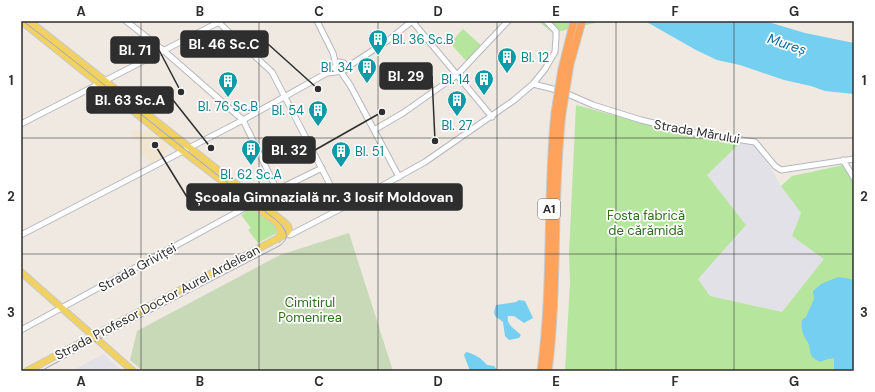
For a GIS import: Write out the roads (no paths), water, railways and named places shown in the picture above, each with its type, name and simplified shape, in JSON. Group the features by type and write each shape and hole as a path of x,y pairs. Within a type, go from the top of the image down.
{"highway":[{"name":"A1","path":"548,371 548,331 550,306 550,169 558,113 562,69 574,21"},
{"name":"A1","path":"558,113 582,21"},
{"name":"A1","path":"541,371 548,331"}],"main road":[{"path":"21,21 189,147 255,202 279,225 281,232 278,239"},
{"path":"29,21 183,150 284,222 288,226 289,231 287,234"},
{"name":"Strada Profesor Doctor Aurel Ardelean","path":"27,371 287,234"},
{"path":"21,272 133,371"}],"street":[{"path":"126,21 163,50 243,120 277,190"},
{"path":"21,124 219,21 270,69 342,208"},
{"path":"317,21 399,177"},
{"path":"21,235 243,120 327,73 356,60 390,38 412,21 492,117"},
{"path":"374,130 402,113 457,75 508,21"},
{"name":"Strada Profesor Doctor Aurel Ardelean","path":"287,234 342,208 426,162 513,101 533,84 545,69 554,52 556,35 554,29 546,21"},
{"name":"Strada Mărului","path":"533,84 561,91 592,105 641,120 695,133 755,142 774,166 781,170 854,159"},
{"path":"843,160 854,178"},
{"name":"Strada Griviței","path":"21,330 277,190 322,168"},
{"path":"288,226 294,232"}],"water":[{"name":"Mureș","path":"645,21 765,21 805,33 854,43 854,94 825,91 811,86 784,80 740,65 717,60 696,50"},
{"path":"838,277 851,279 854,283 854,366 852,371 834,371 834,358 820,362 812,357 809,344 802,329 802,320 806,317 814,299 813,291 821,284"},
{"path":"519,300 525,301 533,318 524,323 514,316 508,316 508,322 521,335 519,338 509,340 505,336 503,322 495,316 494,312 496,305 516,302"},
{"path":"466,352 478,357 487,365 494,366 498,371 470,371 464,355"}],"tram line":[{"path":"23,21 275,219 286,232 286,239 279,246 41,371"}],"place":[{"name":"Bl. 36 Sc.B","path":"378,56"},
{"name":"Bl. 12","path":"507,74"},
{"name":"Bl. 34","path":"367,84"},
{"name":"Bl. 46 Sc.C","path":"318,89"},
{"name":"Bl. 71","path":"181,92"},
{"name":"Bl. 14","path":"484,96"},
{"name":"Bl. 76 Sc.B","path":"228,98"},
{"name":"Bl. 32","path":"382,112"},
{"name":"Bl. 27","path":"457,117"},
{"name":"Bl. 54","path":"318,127"},
{"name":"Bl. 29","path":"435,141"},
{"name":"Școala Gimnazială nr. 3 Iosif Moldovan","path":"155,145"},
{"name":"Bl. 63 Sc.A","path":"211,148"},
{"name":"Bl. 62 Sc.A","path":"251,166"},
{"name":"Bl. 51","path":"341,168"}],"park label":[{"name":"Fosta fabrică de cărămidă","path":"646,222"},
{"name":"Cimitirul Pomenirea","path":"310,310"}]}
